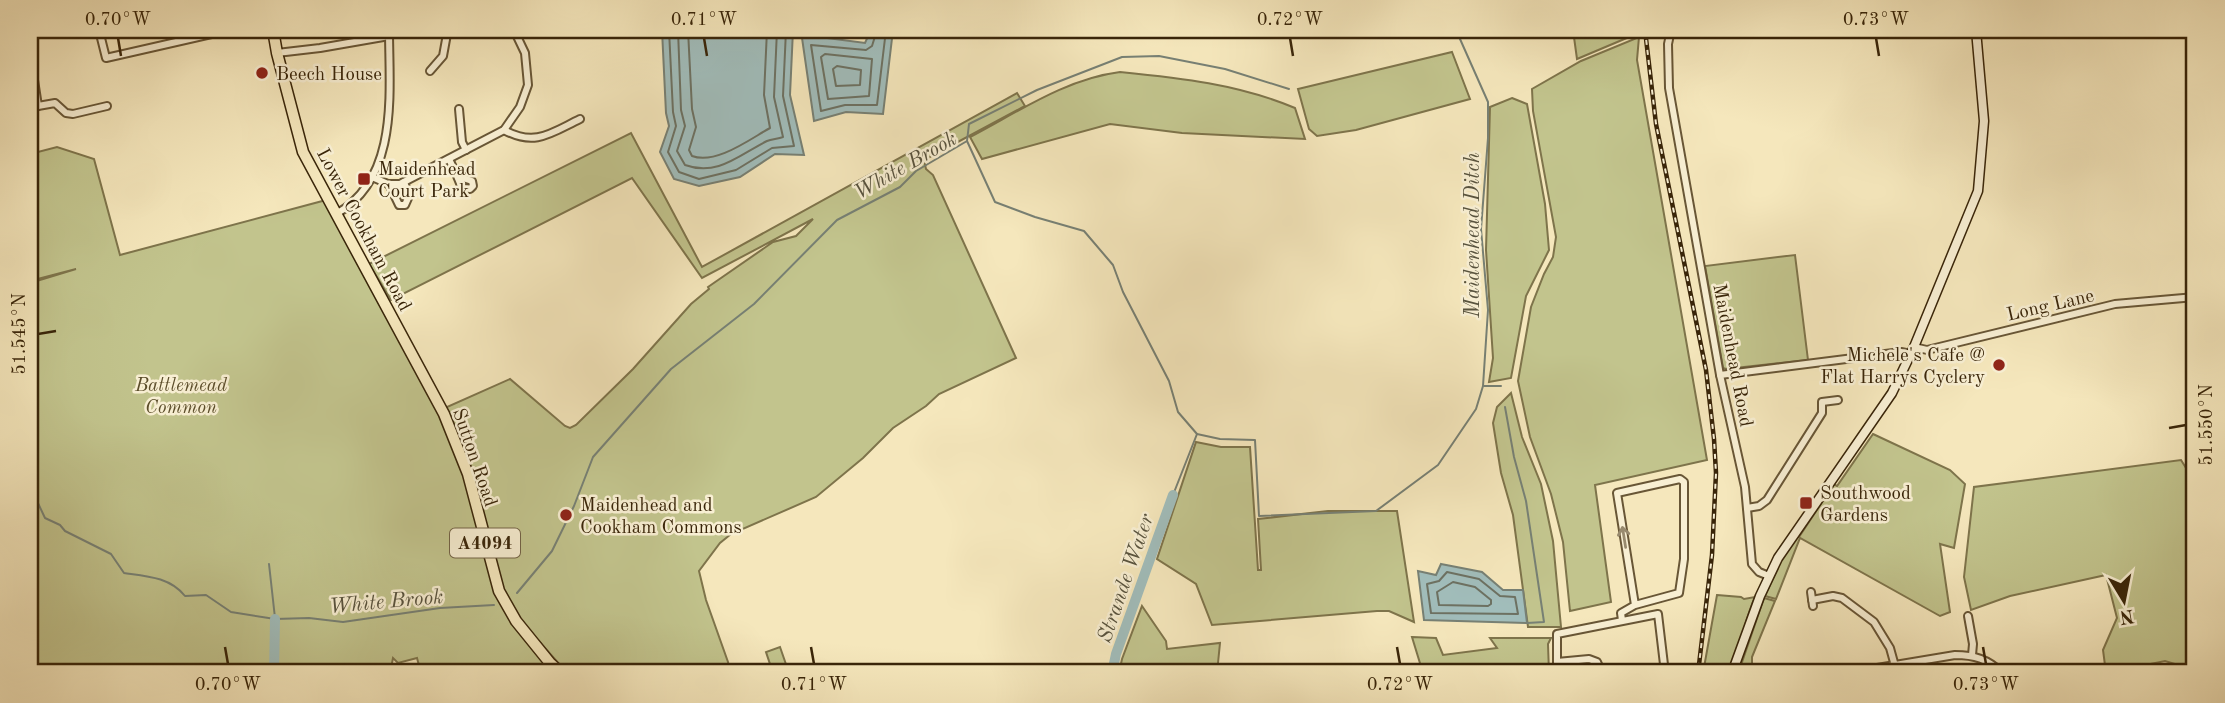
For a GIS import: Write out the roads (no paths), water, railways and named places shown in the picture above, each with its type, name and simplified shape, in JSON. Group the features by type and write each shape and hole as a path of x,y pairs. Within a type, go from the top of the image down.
{"main road":[{"name":"Lower Cookham Road","path":"273,30 276,53 303,152 436,397"},
{"path":"1732,673 1769,576 1794,532 1892,393 1978,191 1984,121 1976,30"},
{"name":"Sutton Road","path":"436,397 468,474 499,591 516,621 561,673"}],"street":[{"path":"99,30 106,61 229,30"},
{"path":"430,71 443,56 448,32 440,30"},
{"path":"372,177 389,184 404,182 504,130 520,107 528,85 525,53 514,30"},
{"name":"Maidenhead Road","path":"1671,30 1668,44 1670,88 1720,375 1745,487 1752,564 1759,572 1769,576"},
{"path":"276,53 320,48 389,33 390,115 384,145 372,177 350,206 337,214"},
{"path":"30,54 38,106"},
{"path":"30,110 55,103 66,113 73,114 107,106"},
{"path":"459,109 462,142 466,150"},
{"path":"504,130 520,138 535,139 580,119"},
{"path":"449,159 457,176"},
{"path":"389,184 399,205 405,205 409,196 404,182"},
{"name":"Long Lane","path":"1720,375 1927,349 2115,304 2195,297"},
{"path":"1747,508 1759,506 1768,500 1822,413 1818,403 1838,400"},
{"path":"1622,620 1621,613 1635,605 1679,593 1681,589 1685,536 1684,482 1680,479 1617,493 1635,605"},
{"path":"1812,599 1833,596 1842,598 1874,622 1890,648 1895,666"},
{"path":"1558,673 1557,634 1658,614 1665,673"},
{"path":"1968,616 1973,644 1972,655"},
{"path":"1847,673 1955,655 1983,658 2002,673"},
{"path":"1557,662 1598,662 1602,673"}],"water":[{"path":"662,30 793,30 790,95 804,155 775,154 740,177 699,186 674,179 660,152 669,126"},
{"path":"809,30 812,36 865,43 871,30 893,30 883,114 846,112 814,121 801,31"},
{"path":"1441,564 1482,572 1503,590 1523,590 1527,623 1424,620 1418,571 1436,575"}],"waterway":[{"name":"White Brook","path":"517,593 552,551 574,506 593,457 671,369 754,304 837,220 900,187 916,171 967,141 995,202 1084,231 1113,265 1123,292 1169,381 1178,412 1197,434 1220,439 1255,440 1259,516 1376,511 1438,465 1476,409 1483,386 1488,310 1481,229 1488,102 1456,30"},
{"path":"967,141 969,124 1037,90 1122,57 1159,56 1225,69 1289,89"},
{"name":"Maidenhead Ditch","path":"1484,386 1501,386"},
{"path":"1505,407 1514,457 1526,501 1544,622 1527,623"},
{"path":"1173,495 1197,434"},
{"name":"White Brook","path":"30,495 37,501 45,518 111,554 124,573 165,581 185,596 206,595 231,612 275,619 309,618 343,622 440,608 494,605"},
{"name":"Strande Water","path":"1112,673 1116,654 1173,495"},
{"path":"269,564 275,618"},
{"path":"274,673 275,619"}],"railway":[{"path":"1645,30 1656,124 1706,370 1714,439 1716,473 1712,555 1698,673"}],"place":[{"name":"Beech House","path":"262,73"},
{"name":"Maidenhead Court Park","path":"364,179"},
{"name":"Michele's Cafe @ Flat Harrys Cyclery","path":"1999,365"},
{"name":"Southwood Gardens","path":"1806,503"},
{"name":"Maidenhead and Cookham Commons","path":"566,515"}],"park label":[{"name":"Battlemead Common","path":"181,395"}]}
